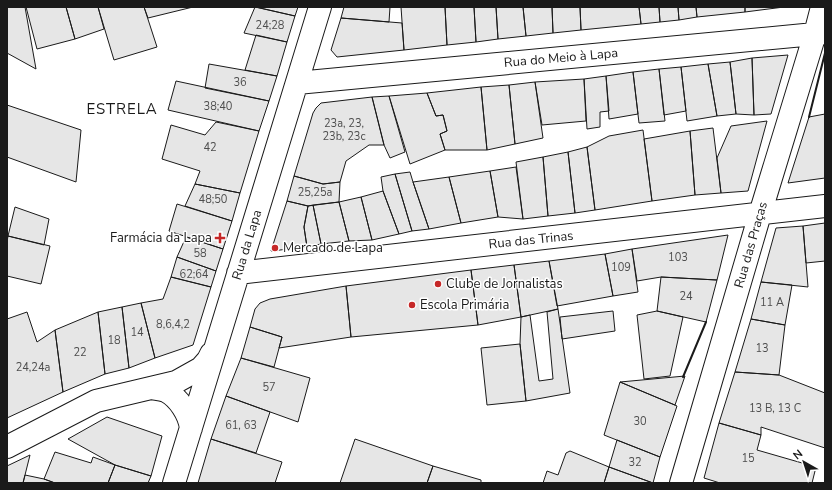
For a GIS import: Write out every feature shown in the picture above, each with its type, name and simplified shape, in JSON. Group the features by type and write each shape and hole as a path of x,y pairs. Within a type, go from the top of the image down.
{"street":[{"name":"Rua da Lapa","path":"174,483 320,7"},
{"name":"Rua das Praças","path":"681,483 760,214 820,33 822,7"},
{"name":"Rua do Meio à Lapa","path":"297,83 820,33"},
{"name":"Rua das Trinas","path":"238,273 825,206"},
{"path":"7,447 96,401 176,382 200,368 208,360 216,342"},
{"path":"150,388 166,391 177,399 188,416 191,428"}],"building":[{"path":"7,7 25,7 36,69 7,53"},
{"path":"26,7 66,7 75,39 37,49"},
{"path":"66,7 98,7 104,29 75,39"},
{"path":"98,7 144,7 157,47 114,60"},
{"path":"144,7 193,7 148,18"},
{"path":"255,7 295,16 287,42 244,33"},
{"path":"256,7 298,7 295,16"},
{"path":"344,7 390,7 389,22 341,18"},
{"path":"401,7 445,7 447,45 404,50"},
{"path":"445,7 474,7 476,42 447,45"},
{"path":"474,7 496,7 498,39 476,42"},
{"path":"496,7 523,7 526,36 498,39"},
{"path":"523,7 552,7 553,33 526,36"},
{"path":"552,7 580,7 581,30 553,33"},
{"path":"580,7 639,7 641,24 581,30"},
{"path":"639,7 659,7 660,22 641,24"},
{"path":"659,7 678,7 679,20 660,22"},
{"path":"678,7 696,7 697,17 679,20"},
{"path":"696,7 745,7 745,12 697,17"},
{"path":"745,7 784,7 745,12"},
{"path":"341,18 402,23 404,50 337,57 331,50"},
{"path":"256,35 287,42 277,76 245,70"},
{"path":"788,55 771,114 754,115 752,58"},
{"path":"752,58 754,115 736,114 730,62"},
{"path":"730,62 736,114 717,116 708,64"},
{"path":"209,64 277,76 269,101 205,88"},
{"path":"708,64 717,116 687,121 681,67"},
{"path":"681,67 686,111 664,115 659,69"},
{"path":"659,69 665,121 639,123 633,72"},
{"path":"633,72 638,114 609,119 606,76"},
{"path":"606,76 609,111 600,112 600,127 587,129 584,79"},
{"path":"584,79 586,121 542,125 535,82"},
{"path":"176,81 269,101 259,131 168,110"},
{"path":"535,82 543,138 515,144 509,85"},
{"path":"509,85 515,144 487,150 481,87"},
{"path":"481,87 487,150 445,150 440,134 447,131 443,115 436,116 427,93"},
{"path":"427,93 436,116 443,115 447,131 440,134 445,150 410,164 389,96"},
{"path":"389,96 405,152 390,158 384,145 372,97"},
{"path":"372,97 384,145 369,145 346,161 340,182 323,184 294,176 313,113 316,108 321,103"},
{"path":"7,105 81,130 76,182 7,157"},
{"path":"825,114 825,178 788,183 809,117"},
{"path":"767,121 748,191 721,193 717,158 731,126"},
{"path":"216,122 259,131 240,193 195,184 200,171 162,159 171,125 205,135"},
{"path":"713,128 721,193 695,195 690,131"},
{"path":"643,130 652,201 595,210 587,147 609,136"},
{"path":"690,131 695,195 652,201 644,139"},
{"path":"587,147 595,210 575,213 568,152"},
{"path":"568,152 575,213 548,216 543,157"},
{"path":"543,157 548,216 523,219 516,162"},
{"path":"516,167 523,219 498,217 490,171"},
{"path":"490,171 498,217 461,223 449,177"},
{"path":"410,172 429,229 412,231 395,174"},
{"path":"395,174 412,231 399,234 383,191 381,177"},
{"path":"294,176 323,184 340,182 339,202 308,206 287,201"},
{"path":"449,177 461,223 429,229 413,182"},
{"path":"195,184 240,193 232,221 185,206"},
{"path":"383,191 399,234 372,240 361,197"},
{"path":"361,197 372,240 349,241 339,202"},
{"path":"287,201 308,206 304,227 307,247 271,251"},
{"path":"339,202 349,241 321,244 313,205"},
{"path":"177,204 232,221 223,249 169,231"},
{"path":"313,205 321,244 307,247 304,227 308,206"},
{"path":"15,207 49,219 44,245 8,236"},
{"path":"825,223 825,261 806,263 803,226"},
{"path":"803,226 808,287 761,282 776,228"},
{"path":"728,235 717,280 661,277 637,281 632,249"},
{"path":"8,236 50,246 41,284 7,276"},
{"path":"186,237 223,249 216,271 177,257"},
{"path":"632,249 638,292 613,296 605,254"},
{"path":"605,254 613,296 557,306 549,261"},
{"path":"177,257 216,271 211,287 171,277"},
{"path":"549,261 558,309 521,317 514,265"},
{"path":"514,265 521,317 478,325 471,270"},
{"name":"Escola Primária","path":"471,270 478,325 351,337 346,286"},
{"path":"171,277 211,287 193,345 155,358 141,303 163,299"},
{"path":"661,277 717,280 706,322 657,311"},
{"path":"761,282 792,285 785,325 751,319"},
{"path":"346,286 351,337 279,348 282,337 250,327 255,309 260,303 270,299"},
{"path":"141,303 155,358 129,368 122,307"},
{"path":"122,307 129,368 105,374 98,312"},
{"path":"558,309 570,393 526,401 520,344 521,317 530,315 539,381 553,379 547,312"},
{"path":"613,311 615,331 562,339 560,317"},
{"path":"657,311 683,317 670,376 644,379 637,315"},
{"path":"27,312 37,342 55,330 63,392 7,418 7,319"},
{"path":"98,312 105,374 63,392 55,330"},
{"path":"751,319 785,325 779,375 735,372"},
{"path":"250,327 282,337 274,367 241,358"},
{"path":"520,344 526,401 487,405 481,348"},
{"path":"241,358 310,378 298,422 226,396"},
{"path":"735,372 779,375 825,393 825,448 761,427 761,435 719,423"},
{"path":"685,376 675,405 620,382"},
{"path":"620,382 677,406 660,457 604,435"},
{"path":"226,396 270,412 256,453 211,439"},
{"path":"107,417 162,436 151,476 115,465 68,439"},
{"path":"719,423 761,435 757,450 816,467 812,483 720,483 704,478"},
{"path":"211,439 282,462 275,483 198,483"},
{"path":"355,439 433,466 427,483 340,483"},
{"path":"617,440 660,457 653,483 609,467"},
{"path":"570,451 609,467 604,483 543,483 547,471 558,475 566,453"},
{"path":"55,452 91,463 93,457 115,465 108,483 55,483 44,479"},
{"path":"30,455 23,483 7,483 7,466"},
{"path":"115,465 151,476 148,483 108,483"},
{"path":"433,466 481,480 481,483 427,483"},
{"path":"609,467 653,483 604,483"},
{"path":"25,475 44,479 55,483 23,483"}],"wall":[{"path":"809,117 825,53"},
{"path":"683,377 706,322"}],"place":[{"name":"Farmácia da Lapa","path":"220,238"},
{"name":"Mercado de Lapa","path":"275,248"},
{"name":"Clube de Jornalistas","path":"438,284"},
{"name":"Escola Primária","path":"412,305"}],"district":[{"name":"ESTRELA","path":"122,109"}]}
